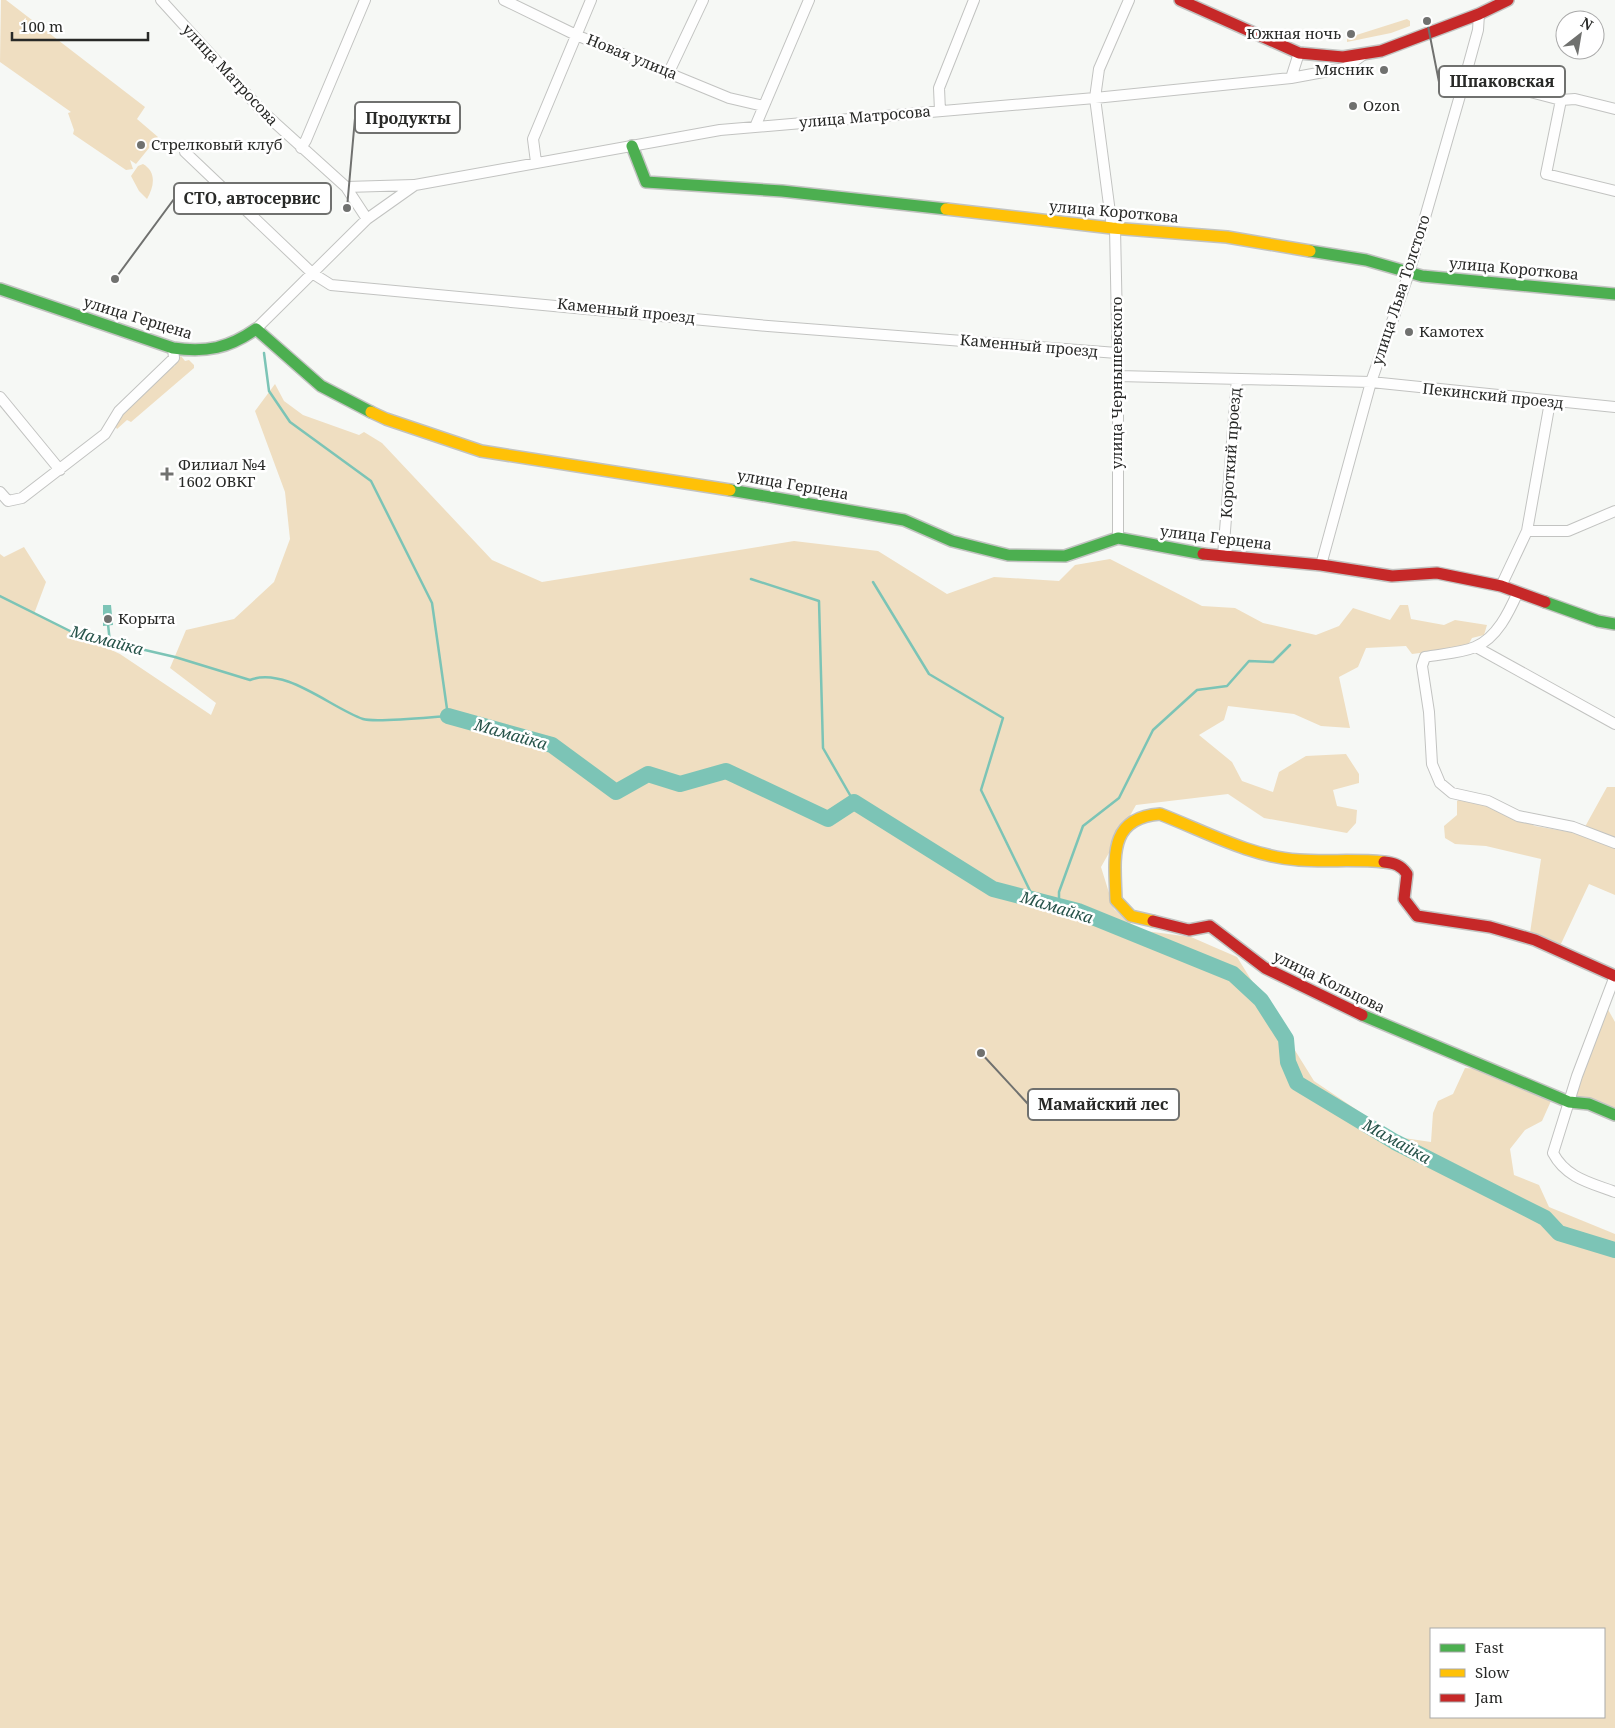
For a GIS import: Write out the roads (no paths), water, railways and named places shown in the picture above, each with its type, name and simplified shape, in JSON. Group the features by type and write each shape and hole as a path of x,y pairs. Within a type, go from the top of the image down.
{"street":[{"name":"улица Матросова","path":"161,0 263,112 301,148 336,176 346,187 367,219"},
{"path":"301,148 365,0"},
{"name":"Новая улица","path":"504,0 576,34 729,98 763,106"},
{"path":"536,162 533,139 591,0"},
{"path":"669,72 702,0"},
{"path":"755,127 810,0"},
{"path":"940,111 940,88 974,0"},
{"name":"улица Чернышевского","path":"1118,538 1118,376 1114,228 1095,98 1099,69 1129,0"},
{"path":"1180,0 1299,53 1343,57 1364,55 1480,14 1508,0"},
{"name":"улица Льва Толстого","path":"1321,565 1371,382 1409,273 1466,75 1480,14"},
{"path":"1291,78 1299,53"},
{"name":"улица Матросова","path":"346,187 415,185 720,130 1095,98 1291,78 1345,68 1364,55"},
{"path":"1466,75 1561,100 1575,99 1615,109"},
{"path":"1561,100 1546,174 1615,191"},
{"name":"улица Короткова","path":"632,146 646,182 782,191 1114,228 1227,237 1366,260 1409,273 1615,294"},
{"name":"Каменный проезд","path":"185,152 312,274 331,285 768,326 1117,353"},
{"name":"улица Матросова","path":"256,329 367,219 415,185"},
{"name":"улица Герцена","path":"0,289 173,348 200,352 211,351 237,342 256,329 321,386 386,420 480,451 846,509 904,520 952,540 1008,555 1065,556 1118,538 1186,553 1321,565 1392,576 1437,573 1501,586 1598,621 1615,624"},
{"path":"0,492 8,501 22,498 105,434 119,410 174,358 173,348"},
{"path":"1118,376 1371,382"},
{"name":"Короткий проезд","path":"1223,556 1237,379"},
{"name":"Пекинский проезд","path":"1371,382 1615,408"},
{"path":"0,397 60,470"},
{"path":"1501,586 1527,531 1550,402"},
{"path":"1527,531 1568,531 1615,511"},
{"path":"1518,592 1511,609 1497,630 1476,647 1425,657 1422,666 1429,712 1432,764 1440,784 1452,794 1488,801 1518,816 1573,827 1615,843"},
{"path":"1476,647 1615,724"},
{"name":"улица Кольцова","path":"1615,976 1535,940 1490,927 1417,916 1404,899 1407,874 1404,868 1394,863 1358,859 1298,860 1259,853 1160,814 1139,816 1130,821 1116,844 1116,900 1131,916 1188,930 1210,926 1264,968 1319,996 1403,1034 1569,1102 1589,1104 1615,1115"},
{"path":"1615,976 1569,1102 1553,1153 1559,1165 1573,1176 1615,1192"}],"waterway":[{"name":"Мамайка","path":"0,596 76,634 175,657 250,680 264,677 293,683 363,719 391,720 448,716 432,603 371,481 290,422 269,391 264,353"},
{"path":"751,579 819,601 823,748 854,802"},
{"path":"873,582 929,674 1003,718 981,790 1034,899"},
{"path":"108,624 110,643"},
{"path":"1059,906 1059,892 1083,826 1119,798 1153,730 1197,690 1227,686 1249,661 1273,662 1290,645"},
{"name":"Мамайка","path":"448,716 552,745 616,792 648,774 680,784 726,771 828,819 854,802 993,889 1078,911 1233,974 1261,1000 1286,1039 1288,1062 1297,1083 1395,1142 1545,1218 1559,1233 1615,1250"}],"place":[{"name":"Шпаковская","path":"1427,21"},
{"name":"Южная ночь","path":"1351,34"},
{"name":"Мясник","path":"1384,70"},
{"name":"Ozon","path":"1353,106"},
{"name":"Стрелковый клуб","path":"141,145"},
{"name":"Продукты","path":"347,208"},
{"name":"СТО, автосервис","path":"115,279"},
{"name":"Камотех","path":"1409,332"},
{"name":"Филиал №4 1602 ОВКГ","path":"167,474"},
{"name":"Корыта","path":"108,619"},
{"name":"Мамайский лес","path":"981,1053"}]}
